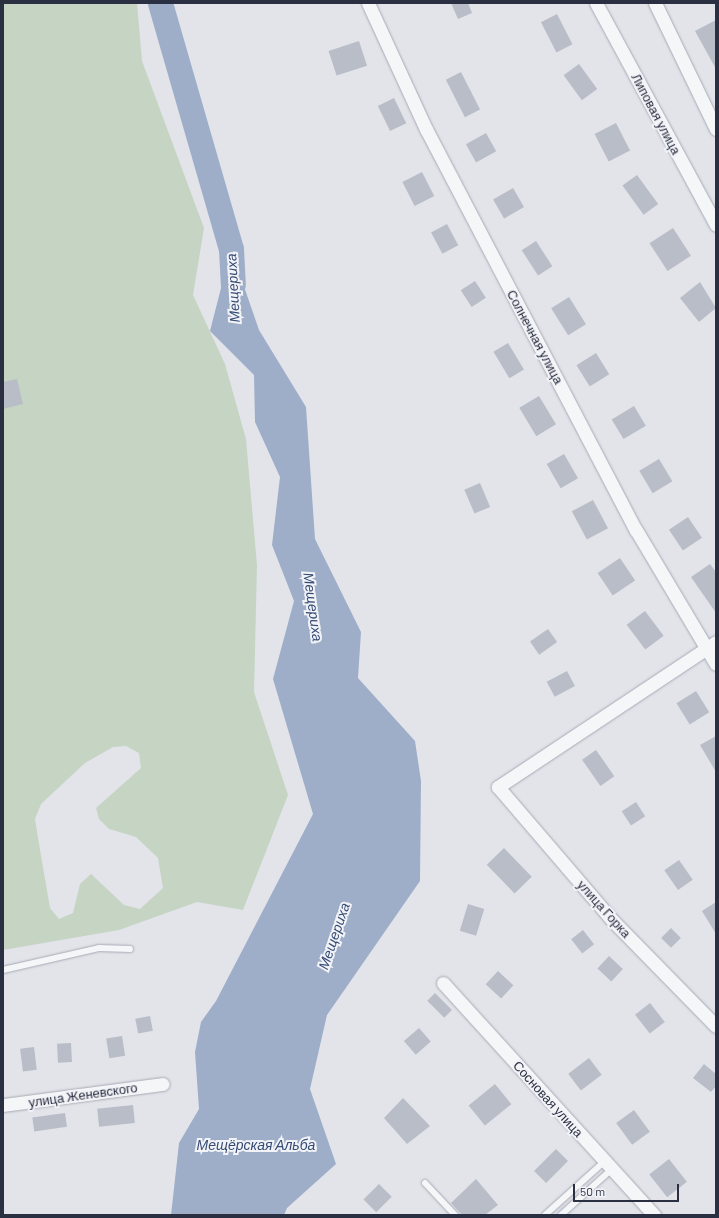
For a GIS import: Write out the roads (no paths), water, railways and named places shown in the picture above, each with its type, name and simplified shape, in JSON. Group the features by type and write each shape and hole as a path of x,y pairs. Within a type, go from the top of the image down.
{"street":[{"name":"Солнечная улица","path":"368,3 426,129 636,530 711,645 716,664"},
{"name":"Липовая улица","path":"596,3 716,225"},
{"path":"655,3 716,129"},
{"name":"улица Горка","path":"711,645 498,787 613,921 716,1026"},
{"name":"Сосновая улица","path":"443,983 654,1215"},
{"name":"улица Женевского","path":"3,1105 163,1084"}],"lane":[{"path":"3,970 99,948 130,948"},
{"path":"545,1215 608,1165"},
{"path":"561,1215 608,1165"},
{"path":"425,1183 455,1215"}],"water":[{"name":"Мещёрская Альба","path":"231,249 259,330 306,407 315,539 361,632 358,678 415,741 421,781 420,881 327,1015 310,1089 336,1164 287,1208 284,1215 171,1215 179,1143 199,1109 195,1052 201,1022 216,1001 313,814 273,679 294,601 272,545 280,477 255,422 254,375 210,331"}],"waterway":[{"name":"Мещериха","path":"160,3 231,249 233,284"}]}
